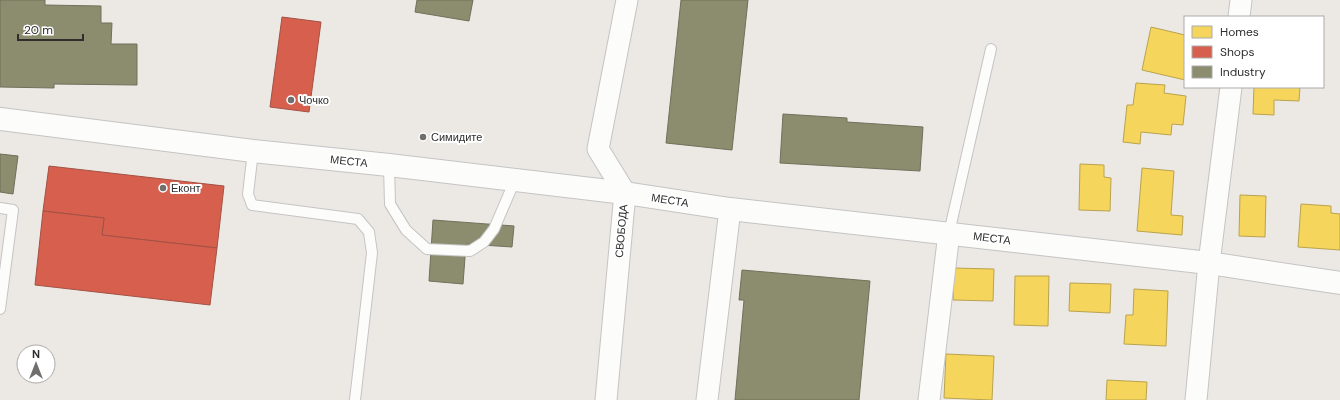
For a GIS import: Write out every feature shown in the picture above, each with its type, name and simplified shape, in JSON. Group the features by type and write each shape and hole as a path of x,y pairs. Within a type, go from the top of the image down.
{"street":[{"name":"СВОБОДА","path":"606,400 625,193 598,149 627,0"},
{"path":"1239,16 1241,0"},
{"path":"1196,400 1209,263 1231,88"},
{"name":"МЕСТА","path":"0,119 253,151 389,165 625,193 730,209 1209,263 1340,283"},
{"path":"707,400 730,209"},
{"path":"929,400 949,234"}],"lane":[{"path":"949,234 992,49"},
{"path":"253,151 248,194 252,205 358,219 369,232 372,253 355,400"},
{"path":"389,165 390,204 406,230 427,249 470,251 484,242 494,229 515,180"},
{"path":"0,208 13,210 0,309"}],"building: Homes":[{"path":"1151,27 1184,35 1184,80 1142,70"},
{"path":"1136,83 1165,85 1164,93 1186,96 1183,125 1172,124 1171,135 1141,132 1140,144 1123,142 1127,105 1133,105"},
{"path":"1254,88 1300,88 1299,101 1274,100 1274,115 1253,114"},
{"path":"1080,164 1104,165 1104,177 1111,178 1110,211 1079,210"},
{"path":"1142,168 1174,171 1171,215 1183,216 1182,235 1137,231"},
{"path":"1240,195 1266,196 1265,237 1239,236"},
{"path":"1301,204 1331,206 1331,213 1340,214 1340,250 1298,247"},
{"path":"954,268 994,269 993,301 953,300"},
{"path":"1015,276 1049,276 1048,326 1014,325"},
{"path":"1070,283 1111,284 1110,313 1069,311"},
{"path":"1134,289 1168,291 1166,346 1124,344 1126,315 1133,315"},
{"path":"946,354 994,356 992,400 944,398"},
{"path":"1107,380 1147,382 1146,400 1106,400"}],"building: Shops":[{"path":"282,17 321,22 309,112 270,107"},
{"path":"49,166 224,186 217,248 102,235 104,218 43,211"},
{"path":"43,211 104,218 102,235 217,248 210,305 35,285"}],"building: Industry":[{"path":"0,0 45,0 45,5 101,6 101,23 112,23 111,44 137,44 137,85 54,84 54,88 0,87"},
{"path":"417,0 473,0 469,21 415,12"},
{"path":"681,0 748,0 732,150 666,143"},
{"path":"783,114 847,118 847,122 923,127 920,171 780,163"},
{"path":"0,154 18,156 13,194 0,192"},
{"path":"433,220 514,226 512,247 466,244 463,284 429,281"},
{"path":"742,270 870,281 859,400 735,400 744,300 739,300"}],"place":[{"name":"Чочко","path":"291,100"},
{"name":"Симидите","path":"423,137"},
{"name":"Еконт","path":"163,188"}]}
